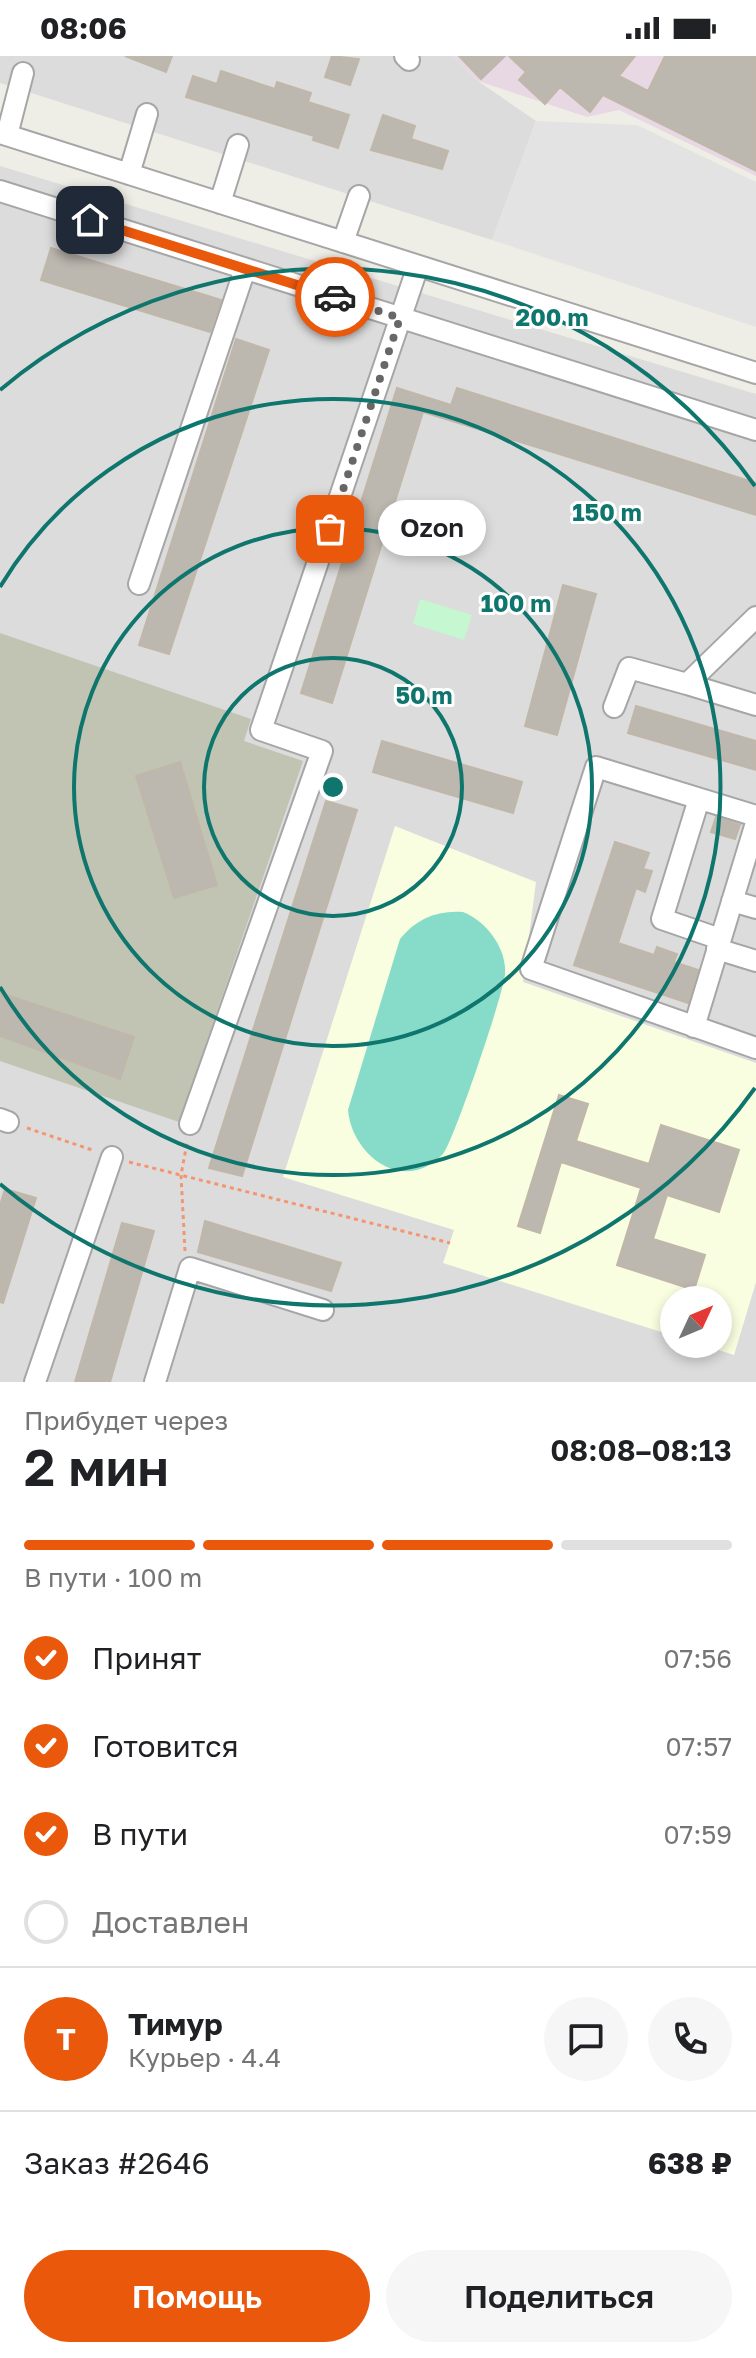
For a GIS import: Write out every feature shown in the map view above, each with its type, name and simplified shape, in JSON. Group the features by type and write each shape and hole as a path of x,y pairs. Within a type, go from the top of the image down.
{"street":[{"path":"23,73 4,134 756,373"},
{"path":"129,174 147,114"},
{"path":"220,203 238,145"},
{"path":"0,191 756,430"},
{"path":"343,242 359,196"},
{"path":"190,1124 322,751 261,730 418,266"},
{"path":"139,584 245,269"},
{"path":"687,684 756,617"},
{"path":"614,707 629,668 756,705"},
{"path":"756,816 596,767 531,969 756,1048"},
{"path":"699,799 662,919 756,961"},
{"path":"694,1027 756,823"},
{"path":"732,901 756,908"},
{"path":"35,1382 112,1157"},
{"path":"155,1382 190,1268 323,1310"}],"path":[{"path":"4,1120 112,1157 450,1243"},
{"path":"190,1124 181,1175 184,1246 190,1268"}],"shaded area":[{"path":"0,56 452,56 478,81 536,121 492,240 0,83"},
{"path":"452,56 756,56 756,176 619,110 587,117 478,81"},
{"path":"536,121 637,125 756,182 756,327 492,240"},
{"path":"0,166 756,394 756,1382 0,1382"},
{"path":"0,633 251,719 244,741 303,761 179,1122 0,1061"},
{"path":"395,826 536,882 523,982 756,1063 756,1282 734,1355 732,1286 660,1286 660,1332 443,1263 454,1230 283,1177"},
{"path":"463,912 480,922 499,945 505,964 502,987 467,1097 443,1154 428,1166 412,1171 397,1170 382,1165 359,1142 348,1110 400,939 428,917"}],"green space":[{"path":"420,599 472,615 464,640 413,624"}],"building":[{"path":"125,56 172,56 166,72"},
{"path":"332,56 359,59 350,85 325,77"},
{"path":"459,56 505,56 481,79"},
{"path":"509,56 635,56 619,76 648,91 665,56 756,56 756,171 603,95 590,112 560,87 545,104 519,80 526,72"},
{"path":"221,71 275,89 277,82 311,93 308,102 349,115 338,148 313,140 314,136 186,97 193,76 217,84"},
{"path":"383,115 415,126 411,139 448,151 442,169 371,150"},
{"path":"51,248 221,300 210,332 41,280"},
{"path":"236,339 269,350 169,654 139,645"},
{"path":"397,388 451,405 457,388 756,483 756,515 423,412 332,703 301,693"},
{"path":"563,585 596,594 557,735 525,726"},
{"path":"636,706 756,741 756,770 628,733"},
{"path":"382,741 522,782 513,813 373,772"},
{"path":"180,762 217,885 174,898 136,776"},
{"path":"326,801 357,810 242,1176 209,1168"},
{"path":"716,817 740,825 735,839 711,832"},
{"path":"615,842 649,853 643,869 652,871 645,892 636,888 618,943 654,955 657,947 677,954 674,962 698,970 688,1003 574,965"},
{"path":"0,993 134,1037 120,1079 0,1036"},
{"path":"559,1095 588,1104 576,1141 649,1164 661,1125 739,1150 719,1212 667,1195 653,1239 705,1255 695,1286 682,1286 617,1265 641,1188 561,1162 540,1233 518,1226"},
{"path":"5,1189 36,1198 3,1303 0,1302 0,1205"},
{"path":"205,1221 341,1263 331,1291 198,1252"},
{"path":"122,1223 154,1231 110,1382 75,1382"}],"way so far":[{"path":"330,529 400,318 335,297"}],"place":[{"name":"Ozon","path":"330,529"}],"route":[{"path":"90,220 335,297"}]}
